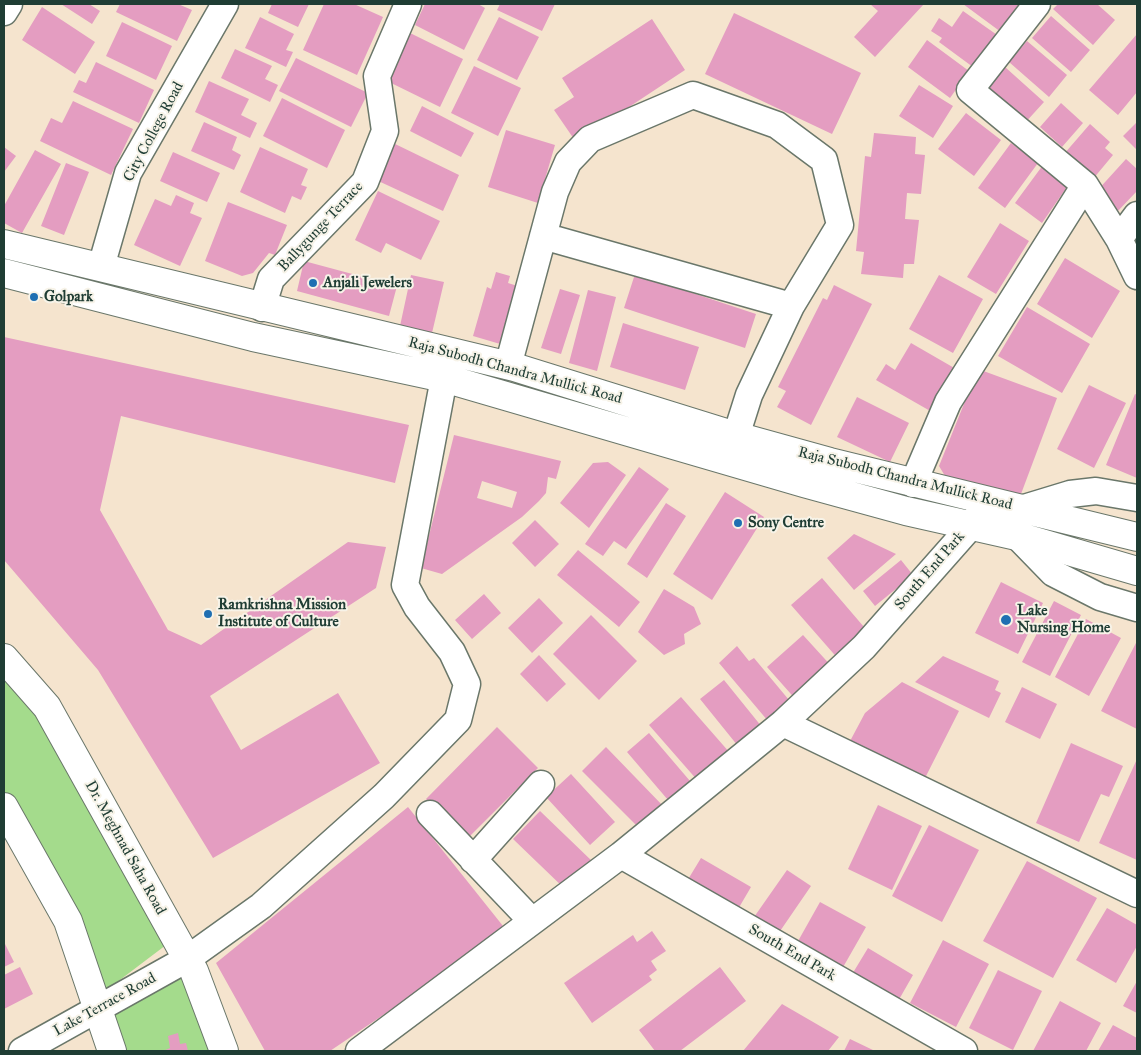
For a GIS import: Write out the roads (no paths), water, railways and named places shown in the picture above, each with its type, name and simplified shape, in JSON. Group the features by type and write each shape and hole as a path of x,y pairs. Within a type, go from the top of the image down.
{"main road":[{"name":"Raja Subodh Chandra Mullick Road","path":"4,244 262,308 508,366 736,436 913,484 1024,508 1128,534"},
{"path":"4,273 253,336 444,378 804,483 1017,536 1137,571"},
{"name":"Dr. Meghnad Saha Road","path":"4,658 47,707 187,958 224,1051"},
{"path":"4,807 68,921 112,1051"}],"street":[{"path":"4,12 9,4"},
{"name":"City College Road","path":"100,267 128,172 225,4"},
{"name":"Ballygunge Terrace","path":"262,308 272,279 365,182 385,131 377,76 408,4"},
{"path":"1037,4 970,90 1085,185 1119,239 1137,276"},
{"path":"508,366 555,192 568,162 590,139 693,94 776,125 824,160 840,225 791,306 749,395 736,436"},
{"path":"913,484 948,402 1085,185"},
{"path":"1119,239 1137,215"},
{"path":"544,236 791,306"},
{"name":"Lake Terrace Road","path":"22,1051 98,1010 187,958 261,906 384,796 458,720 467,684 452,652 417,607 405,586 444,378 443,350"},
{"path":"1024,508 1070,494 1096,491 1137,498"},
{"name":"South End Park","path":"359,1051 620,854 783,723 864,646 971,526 988,500"},
{"path":"1017,536 1053,573 1100,596 1137,608"},
{"path":"783,723 1137,894"},
{"path":"473,860 541,784"},
{"path":"430,814 531,920"},
{"name":"South End Park","path":"620,854 956,1049"}],"place":[{"name":"Anjali Jewelers","path":"313,283"},
{"name":"Golpark","path":"34,297"},
{"name":"Sony Centre","path":"738,523"},
{"name":"Ramkrishna Mission Institute of Culture","path":"208,614"},
{"name":"Lake Nursing Home","path":"1006,620"}]}
